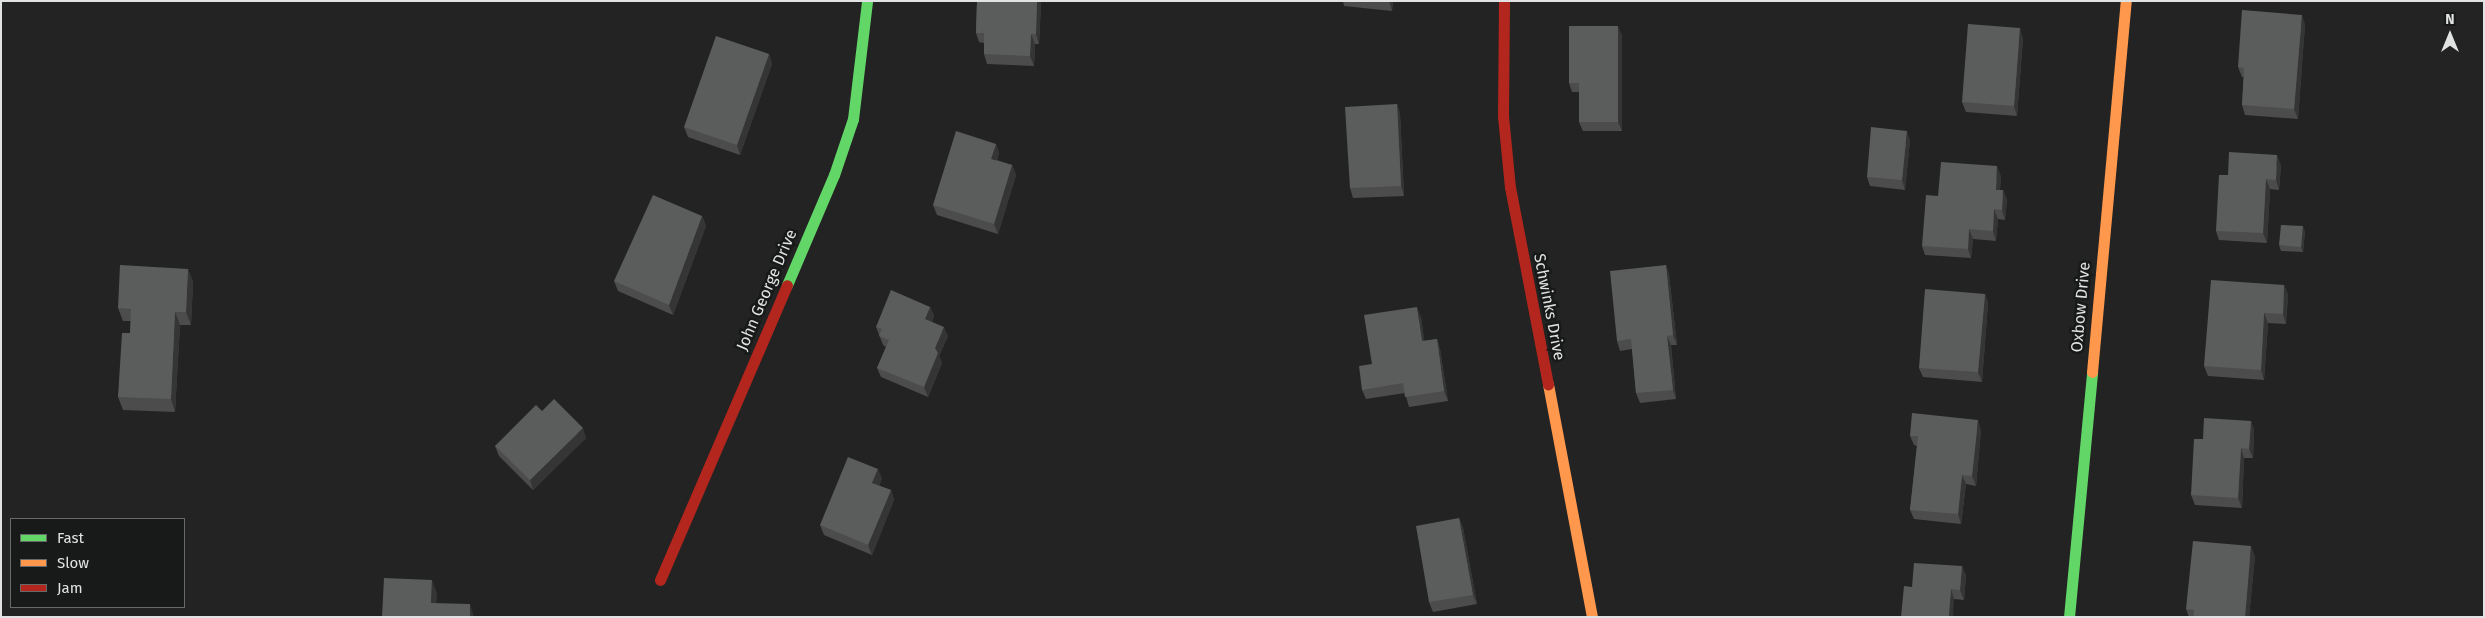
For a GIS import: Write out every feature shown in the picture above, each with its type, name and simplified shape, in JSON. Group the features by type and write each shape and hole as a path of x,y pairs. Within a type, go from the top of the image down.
{"street":[{"name":"John George Drive","path":"660,580 834,176 853,119 867,1"},
{"name":"Schwinks Drive","path":"1504,1 1504,116 1510,187 1592,617"},
{"name":"Oxbow Drive","path":"2068,617 2126,1"}],"building":[{"path":"977,1 1037,1 1036,34 1031,34 1030,56 984,54 984,33 976,33"},
{"path":"2242,10 2302,15 2294,109 2242,105 2244,68 2238,67"},
{"path":"1968,24 2020,28 2014,106 1962,102"},
{"path":"1569,26 1618,26 1618,122 1579,122 1579,83 1569,83"},
{"path":"716,36 769,54 737,145 684,127"},
{"path":"1397,104 1401,186 1350,188 1345,107"},
{"path":"1871,127 1907,131 1902,180 1867,177"},
{"path":"956,131 996,144 991,159 1012,165 994,224 933,205"},
{"path":"2229,152 2277,155 2276,180 2266,179 2263,233 2216,231 2219,175 2228,175"},
{"path":"1941,162 1997,166 1996,190 2003,190 2002,210 1994,209 1993,231 1969,229 1968,249 1922,246 1926,195 1938,196"},
{"path":"653,195 702,216 669,305 614,281"},
{"path":"2281,225 2303,226 2301,247 2279,245"},
{"path":"120,265 188,269 186,312 175,312 171,399 118,397 122,333 130,333 131,309 118,308"},
{"path":"1666,265 1673,335 1667,336 1673,390 1636,393 1631,339 1617,341 1610,271"},
{"path":"2211,280 2284,285 2283,314 2264,313 2261,370 2204,366"},
{"path":"1925,289 1985,294 1978,372 1919,368"},
{"path":"891,290 930,307 925,319 944,327 935,348 938,353 924,387 877,368 889,340 879,336 882,329 876,327"},
{"path":"1417,307 1422,341 1437,339 1444,391 1405,397 1403,383 1362,390 1359,366 1372,364 1364,315"},
{"path":"554,399 583,428 530,480 495,446 536,405 542,411"},
{"path":"1912,413 1978,420 1972,476 1962,475 1958,514 1910,510 1918,436 1910,436"},
{"path":"2204,418 2251,421 2249,449 2241,448 2238,498 2191,495 2194,439 2203,439"},
{"path":"848,457 878,469 872,483 891,490 868,545 820,525"},
{"path":"1459,518 1473,595 1429,602 1416,526"},
{"path":"2193,541 2251,546 2245,617 2194,617 2194,610 2186,609"},
{"path":"1914,563 1962,566 1960,590 1951,589 1949,617 1901,617 1904,586 1912,587"},
{"path":"384,578 432,580 431,603 470,604 470,617 382,617"}],"traffic: fast":[{"path":"787,285 834,175 853,119 867,1"},
{"path":"2069,617 2092,372"}],"traffic: slow":[{"path":"2092,372 2126,1"},
{"path":"1548,384 1592,617"}],"traffic: jam":[{"path":"1504,1 1503,116 1510,187 1548,384"},
{"path":"660,580 787,285"}]}
